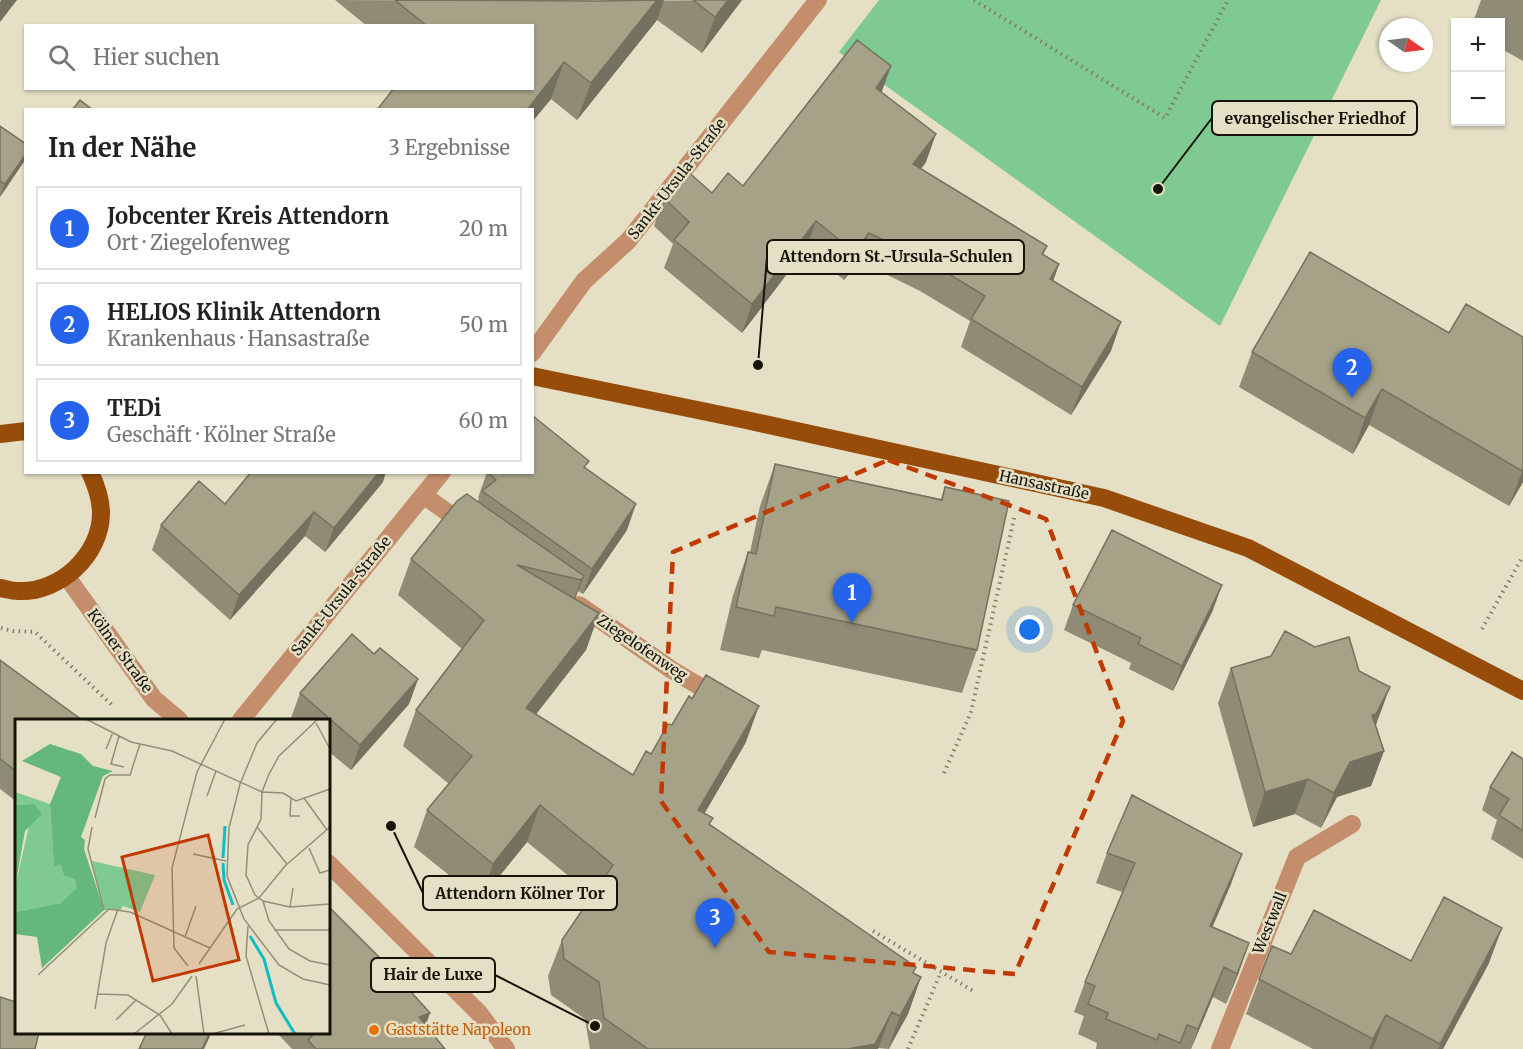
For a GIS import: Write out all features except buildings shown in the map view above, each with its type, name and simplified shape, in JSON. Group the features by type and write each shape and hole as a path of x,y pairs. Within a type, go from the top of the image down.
{"main road":[{"name":"Hansastraße","path":"534,376 1104,498 1248,548 1523,691"},
{"path":"0,434 24,431"},
{"path":"0,588 19,592 44,588 67,577 84,559 97,538 101,514 98,489 91,474"}],"street":[{"name":"Sankt-Ursula-Straße","path":"534,350 584,281 628,242 818,0"},
{"name":"Sankt-Ursula-Straße","path":"242,719 440,474"},
{"path":"423,495 480,536"},
{"name":"Kölner Straße","path":"67,577 154,699 178,719"},
{"name":"Ziegelofenweg","path":"567,596 672,670 736,708"},
{"name":"Westwall","path":"1220,1049 1297,857 1352,824"},
{"path":"330,865 479,1013 506,1049"}],"path":[{"path":"974,0 1165,118 1228,0"},
{"path":"944,773 971,712 1023,481"},
{"path":"1485,623 1523,556"},
{"path":"0,627 13,631 36,632 119,712"},
{"path":"873,932 975,992"},
{"path":"908,1049 941,972"}],"highlighted area":[{"path":"888,460 1046,519 1123,721 1015,974 769,952 661,801 673,552"}],"green space":[{"path":"879,0 1381,0 1220,326 839,52"}],"place":[{"name":"evangelischer Friedhof","path":"1158,189"},
{"name":"Attendorn St.-Ursula-Schulen","path":"758,365"},
{"name":"HELIOS Klinik Attendorn","path":"1352,398"},
{"name":"Jobcenter Kreis Attendorn","path":"852,623"},
{"name":"Attendorn Kölner Tor","path":"391,826"},
{"name":"TEDi","path":"715,948"},
{"name":"Hair de Luxe","path":"595,1026"},
{"name":"Gaststätte Napoleon","path":"374,1030"}]}
